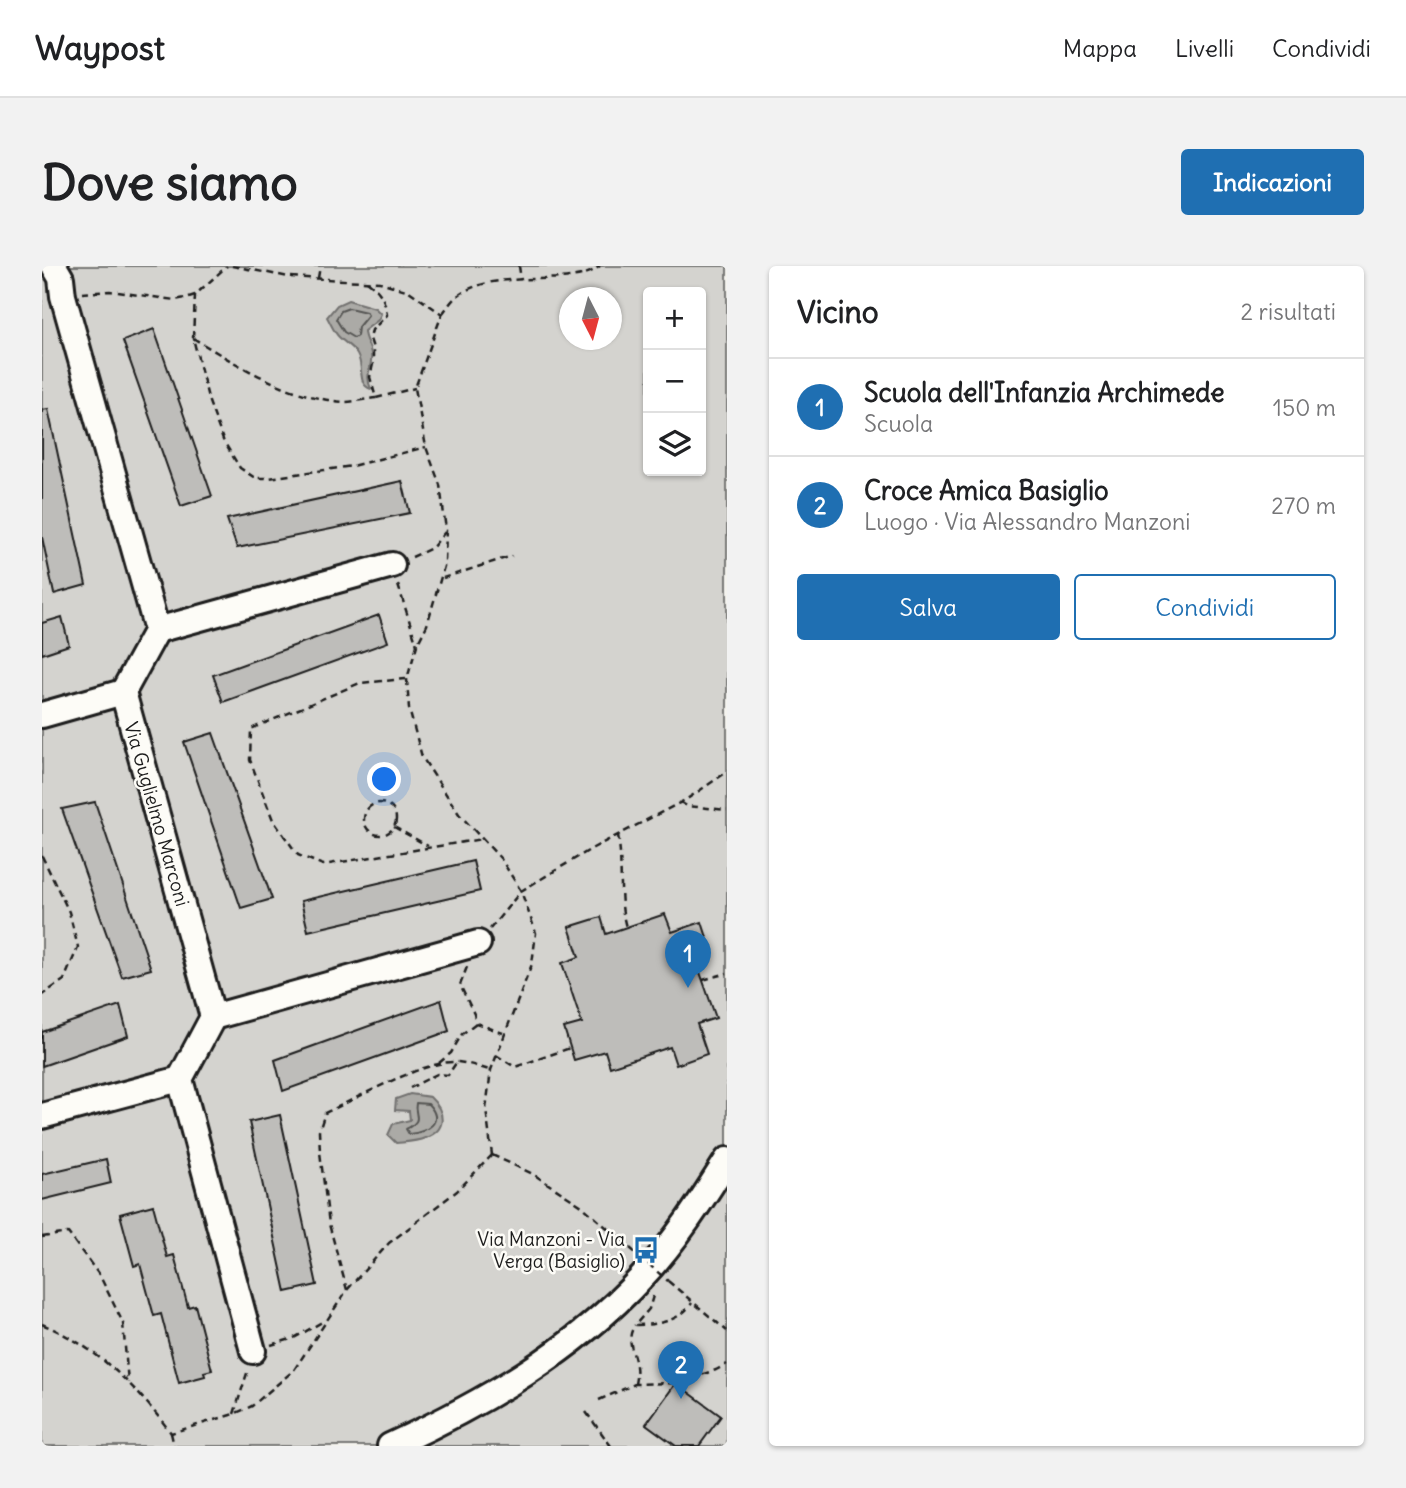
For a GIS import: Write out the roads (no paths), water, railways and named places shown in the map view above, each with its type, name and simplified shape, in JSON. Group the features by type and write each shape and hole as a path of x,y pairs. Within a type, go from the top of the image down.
{"street":[{"path":"42,715 123,692 157,630 61,277"},
{"path":"157,630 393,565"},
{"name":"Via Guglielmo Marconi","path":"123,692 214,1017"},
{"path":"253,1352 180,1079 214,1017 478,943"},
{"path":"42,1116 180,1079"},
{"path":"390,1446 512,1384 581,1334 645,1275 699,1204 727,1160"}],"water":[{"path":"348,300 375,308 381,314 378,320 364,331 371,354 368,379 371,389 364,384 357,355 337,335 327,317 337,305"},
{"path":"410,1094 430,1097 435,1102 441,1114 441,1125 425,1138 396,1143 388,1135 393,1124 410,1120 409,1111 395,1110 396,1099"}],"place":[{"name":"Scuola dell'Infanzia Archimede","path":"688,988"},
{"name":"Via Manzoni - Via Verga (Basiglio)","path":"646,1250"},
{"name":"Croce Amica Basiglio","path":"681,1399"}]}
